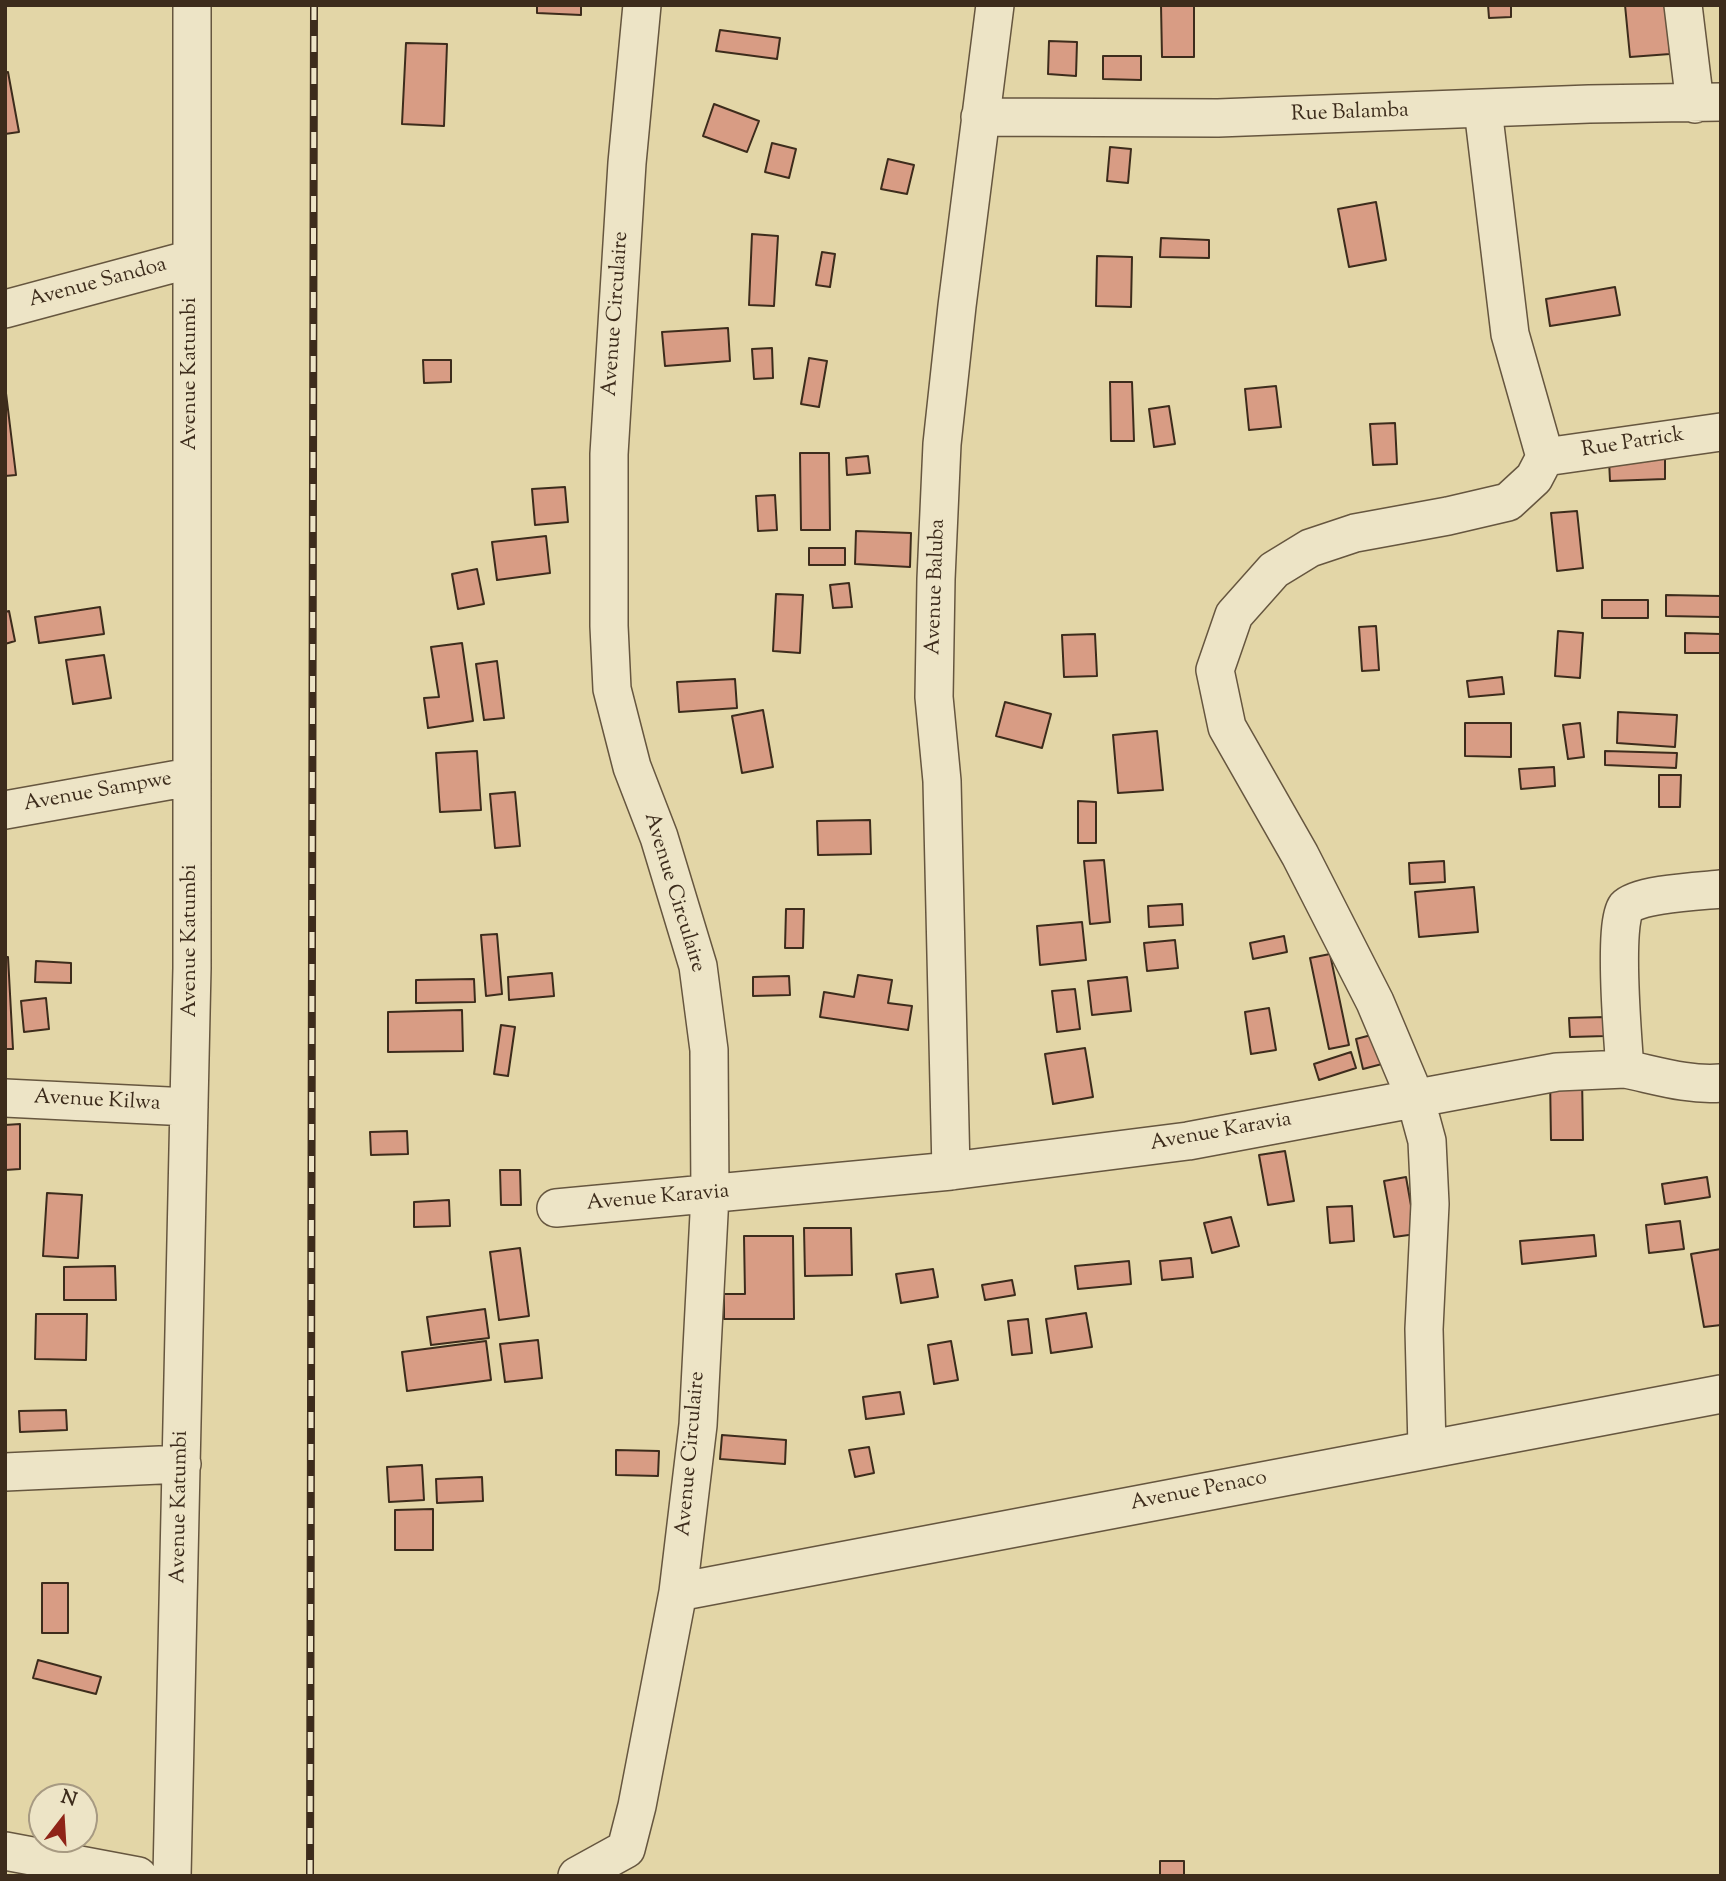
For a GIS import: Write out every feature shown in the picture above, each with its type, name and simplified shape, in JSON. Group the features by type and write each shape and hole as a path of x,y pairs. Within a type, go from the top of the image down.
{"street":[{"name":"Avenue Katumbi","path":"172,1876 192,968 192,5"},
{"name":"Avenue Circulaire","path":"577,1876 625,1863 640,1792 678,1592 698,1425 710,1195 709,1050 698,966 659,837 632,767 612,689 608,626 609,440 626,163 642,5"},
{"name":"Avenue Baluba","path":"951,1171 942,781 934,696 936,579 942,443 995,5"},
{"path":"1683,5 1708,103"},
{"name":"Rue Balamba","path":"980,117 1219,118 1589,104 1708,103"},
{"path":"1427,1448 1424,1329 1430,1204 1427,1141 1415,1097 1375,1002 1300,855 1227,727 1215,670 1234,615 1274,570 1310,548 1355,533 1508,502 1534,478 1545,457 1510,334 1483,108"},
{"name":"Avenue Sandoa","path":"5,309 191,259"},
{"name":"Rue Patrick","path":"1545,457 1721,432"},
{"name":"Avenue Sampwe","path":"5,810 190,777"},
{"path":"1625,1069 1619,981 1621,919 1627,906 1639,900 1721,889"},
{"name":"Avenue Karavia","path":"556,1208 951,1171 1188,1141 1557,1072 1625,1069 1670,1078 1721,1083"},
{"name":"Avenue Kilwa","path":"5,1098 189,1107"},
{"name":"Avenue Penaco","path":"678,1592 1721,1394"},
{"path":"5,1472 182,1464"},
{"path":"5,1851 138,1876"}],"building":[{"path":"537,5 581,5 581,15 537,13"},
{"path":"1161,5 1194,5 1194,57 1162,57"},
{"path":"1488,5 1511,5 1511,17 1489,18"},
{"path":"1625,5 1666,5 1670,54 1630,57"},
{"path":"720,30 780,38 777,59 716,51"},
{"path":"1049,41 1077,42 1076,76 1048,74"},
{"path":"406,43 447,44 444,126 402,124"},
{"path":"1103,56 1141,56 1141,80 1103,79"},
{"path":"8,72 19,132 5,134 5,73"},
{"path":"714,104 759,121 747,152 703,136"},
{"path":"772,143 796,149 789,178 765,172"},
{"path":"1110,147 1131,149 1128,183 1107,181"},
{"path":"888,159 914,165 907,194 881,189"},
{"path":"1376,202 1386,260 1349,267 1338,209"},
{"path":"752,234 778,236 774,306 749,305"},
{"path":"1161,238 1209,240 1209,258 1160,257"},
{"path":"822,252 835,254 830,287 816,285"},
{"path":"1097,256 1132,257 1131,307 1096,306"},
{"path":"1615,287 1620,315 1550,326 1546,299"},
{"path":"728,328 730,361 665,366 662,332"},
{"path":"772,348 773,378 754,379 752,349"},
{"path":"809,358 827,361 819,407 801,404"},
{"path":"423,360 451,360 451,382 424,383"},
{"path":"1110,382 1132,382 1134,441 1111,441"},
{"path":"5,385 16,475 5,476"},
{"path":"1276,386 1281,427 1249,430 1245,389"},
{"path":"1169,406 1175,444 1154,447 1149,409"},
{"path":"1395,423 1397,464 1373,465 1370,424"},
{"path":"800,453 829,453 830,530 801,530"},
{"path":"868,456 870,473 847,475 846,458"},
{"path":"1665,457 1665,479 1610,481 1609,460"},
{"path":"565,487 568,522 535,525 532,489"},
{"path":"775,495 777,530 758,531 756,496"},
{"path":"1577,511 1583,568 1557,571 1551,513"},
{"path":"856,531 911,533 910,567 855,564"},
{"path":"546,536 550,573 497,580 492,542"},
{"path":"809,548 845,548 845,565 809,565"},
{"path":"477,569 484,604 458,609 452,574"},
{"path":"849,583 852,607 833,608 830,585"},
{"path":"776,594 803,595 800,653 773,651"},
{"path":"1666,595 1721,596 1721,617 1666,616"},
{"path":"1602,600 1648,600 1648,618 1602,618"},
{"path":"100,607 104,634 39,643 35,617"},
{"path":"9,611 15,641 5,644 5,612"},
{"path":"1376,626 1379,670 1362,671 1359,627"},
{"path":"1558,631 1583,633 1580,678 1555,676"},
{"path":"1685,633 1721,634 1721,653 1685,653"},
{"path":"1095,634 1097,676 1064,677 1062,635"},
{"path":"462,643 473,721 428,728 424,698 439,697 431,647"},
{"path":"104,655 111,698 73,704 66,660"},
{"path":"497,661 504,718 484,720 476,664"},
{"path":"1502,677 1504,694 1469,697 1467,681"},
{"path":"735,679 737,708 679,712 677,682"},
{"path":"1005,702 1051,714 1042,748 996,736"},
{"path":"763,710 773,767 742,773 732,716"},
{"path":"1618,712 1677,715 1675,747 1617,743"},
{"path":"1465,723 1511,723 1511,757 1465,756"},
{"path":"1580,723 1584,757 1568,759 1563,725"},
{"path":"1157,731 1163,790 1118,793 1113,735"},
{"path":"477,751 481,810 440,812 436,753"},
{"path":"1605,751 1677,753 1676,768 1605,765"},
{"path":"1554,767 1555,786 1521,789 1519,769"},
{"path":"1659,775 1681,775 1680,807 1659,807"},
{"path":"515,792 520,846 495,848 490,794"},
{"path":"1078,801 1096,802 1096,843 1078,843"},
{"path":"870,820 871,854 818,855 817,821"},
{"path":"1104,860 1110,922 1090,924 1084,861"},
{"path":"1444,861 1445,882 1410,884 1409,863"},
{"path":"1474,887 1478,932 1419,937 1415,892"},
{"path":"1182,904 1183,925 1149,927 1148,906"},
{"path":"786,909 804,909 803,948 785,948"},
{"path":"1082,922 1086,960 1040,965 1037,926"},
{"path":"497,934 502,994 486,996 481,935"},
{"path":"1284,936 1287,952 1253,959 1250,943"},
{"path":"1175,940 1178,968 1147,971 1144,943"},
{"path":"1330,954 1349,1045 1329,1049 1310,958"},
{"path":"5,957 8,957 13,1049 5,1049"},
{"path":"36,961 71,963 71,983 35,982"},
{"path":"552,973 554,996 509,1000 508,977"},
{"path":"858,975 892,980 888,1003 912,1006 908,1030 820,1017 824,992 854,997"},
{"path":"789,976 790,995 753,996 753,977"},
{"path":"1127,977 1131,1011 1092,1015 1088,981"},
{"path":"474,979 475,1002 416,1003 416,980"},
{"path":"1075,989 1080,1029 1057,1032 1052,991"},
{"path":"46,998 49,1029 24,1032 21,1001"},
{"path":"1269,1008 1276,1050 1251,1054 1245,1012"},
{"path":"462,1010 463,1051 388,1052 388,1012"},
{"path":"1606,1017 1606,1036 1570,1037 1569,1018"},
{"path":"501,1025 515,1027 508,1076 494,1074"},
{"path":"1375,1034 1382,1064 1363,1069 1356,1039"},
{"path":"1085,1048 1093,1097 1053,1104 1045,1054"},
{"path":"1351,1052 1356,1068 1319,1080 1314,1064"},
{"path":"1550,1076 1582,1076 1583,1140 1551,1140"},
{"path":"20,1124 20,1169 5,1170 5,1125"},
{"path":"407,1131 408,1154 371,1155 370,1132"},
{"path":"1285,1151 1294,1201 1268,1205 1259,1155"},
{"path":"500,1170 520,1170 521,1205 501,1205"},
{"path":"1406,1177 1416,1234 1394,1237 1384,1181"},
{"path":"1707,1177 1710,1197 1665,1204 1662,1184"},
{"path":"47,1193 82,1195 78,1258 43,1256"},
{"path":"449,1200 450,1226 414,1227 414,1202"},
{"path":"1352,1206 1354,1241 1330,1243 1327,1207"},
{"path":"1231,1217 1239,1246 1212,1253 1204,1223"},
{"path":"1680,1221 1684,1249 1649,1253 1646,1225"},
{"path":"804,1228 851,1228 852,1275 805,1276"},
{"path":"1594,1235 1596,1256 1522,1264 1520,1241"},
{"path":"744,1236 793,1236 794,1319 724,1319 724,1294 745,1294"},
{"path":"520,1248 529,1316 499,1320 490,1252"},
{"path":"1721,1249 1721,1325 1704,1327 1691,1254"},
{"path":"1191,1258 1193,1277 1162,1280 1160,1261"},
{"path":"1129,1261 1131,1284 1078,1289 1075,1266"},
{"path":"115,1266 116,1300 64,1300 64,1267"},
{"path":"933,1269 938,1297 901,1303 896,1274"},
{"path":"1012,1280 1015,1295 985,1300 982,1285"},
{"path":"485,1309 489,1338 431,1345 427,1317"},
{"path":"1086,1313 1092,1347 1051,1353 1046,1319"},
{"path":"36,1314 87,1314 86,1360 35,1359"},
{"path":"1028,1319 1032,1353 1012,1355 1008,1321"},
{"path":"538,1340 542,1378 505,1382 500,1344"},
{"path":"486,1341 491,1380 407,1391 402,1352"},
{"path":"951,1341 958,1380 934,1384 928,1345"},
{"path":"900,1392 904,1414 866,1419 863,1397"},
{"path":"66,1410 67,1430 20,1432 19,1411"},
{"path":"722,1435 786,1440 785,1464 720,1459"},
{"path":"869,1447 874,1473 855,1477 849,1450"},
{"path":"616,1450 659,1451 658,1476 616,1475"},
{"path":"422,1465 424,1500 389,1502 387,1467"},
{"path":"482,1477 483,1501 437,1503 436,1479"},
{"path":"433,1509 433,1550 395,1550 395,1510"},
{"path":"42,1583 68,1583 68,1633 42,1633"},
{"path":"38,1660 101,1677 96,1694 33,1678"},
{"path":"1160,1861 1184,1861 1184,1876 1160,1876"}],"railway":[{"path":"310,1876 314,5"}]}
